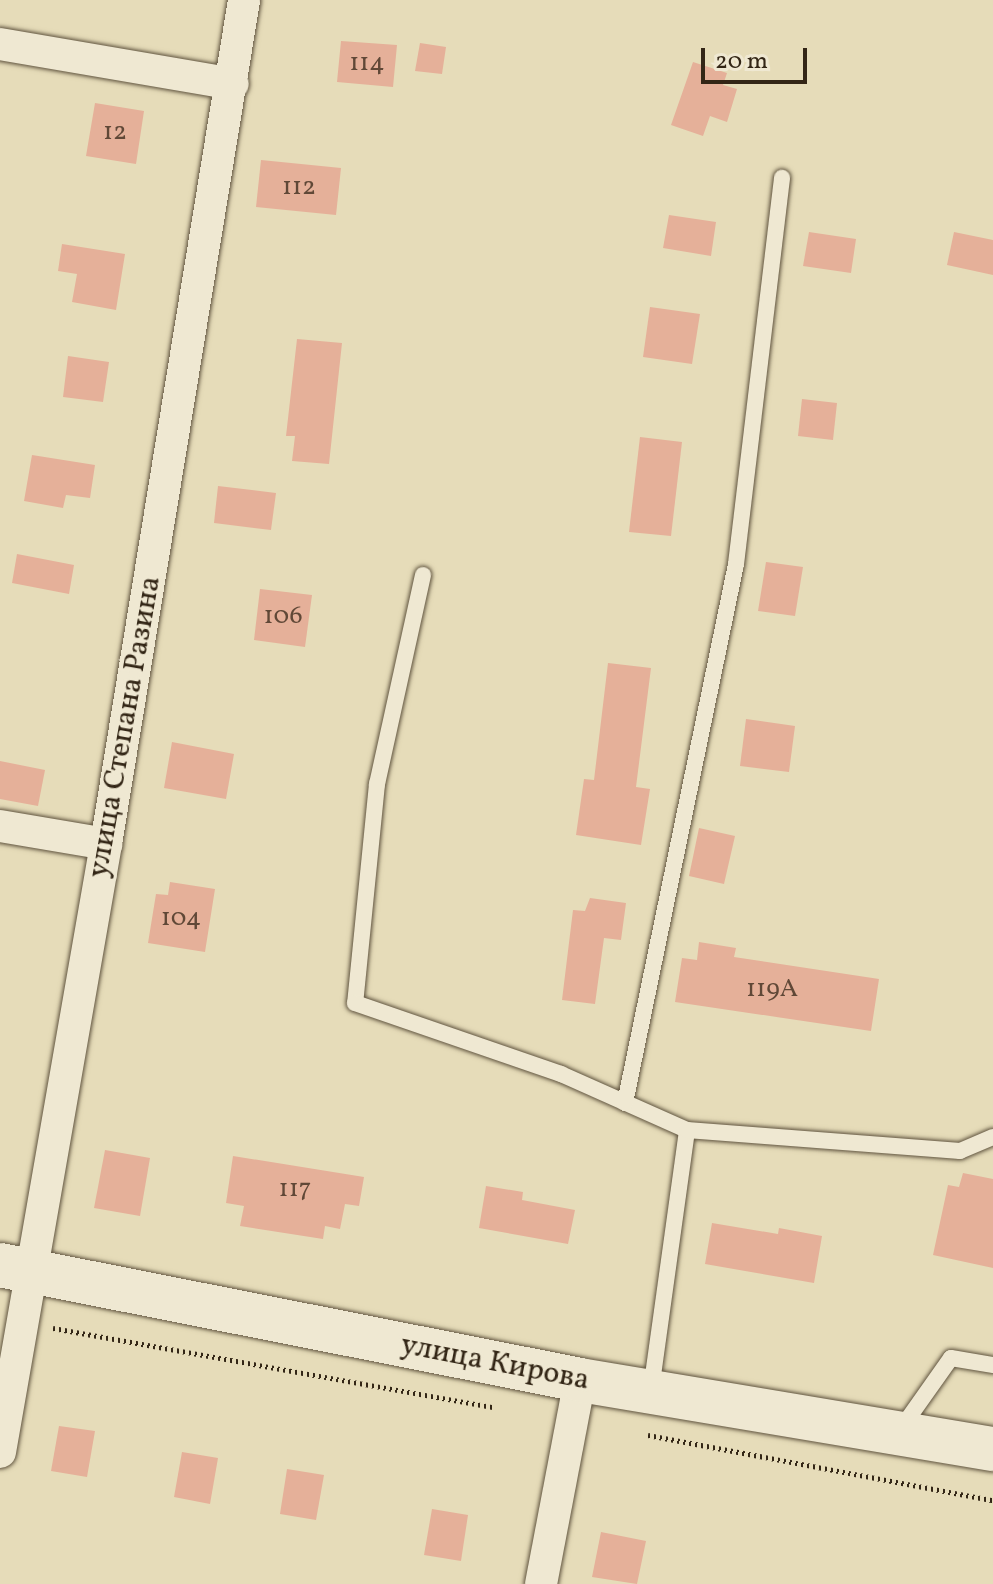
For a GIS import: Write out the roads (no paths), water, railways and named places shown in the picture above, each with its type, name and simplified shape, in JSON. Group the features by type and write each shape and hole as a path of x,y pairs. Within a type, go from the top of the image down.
{"street":[{"name":"улица Степана Разина","path":"0,1452 22,1323 16,1268 106,844 233,84 244,0"},
{"path":"0,44 233,84"},
{"path":"0,826 106,844"},
{"name":"улица Кирова","path":"16,1268 580,1380 993,1449"},
{"path":"541,1584 580,1380"}],"lane":[{"path":"625,1103 736,564 782,178"},
{"path":"423,575 377,784 355,1003 561,1074 687,1130 960,1151 993,1137"},
{"path":"650,1392 687,1130"},
{"path":"897,1433 951,1358 993,1365"}]}
